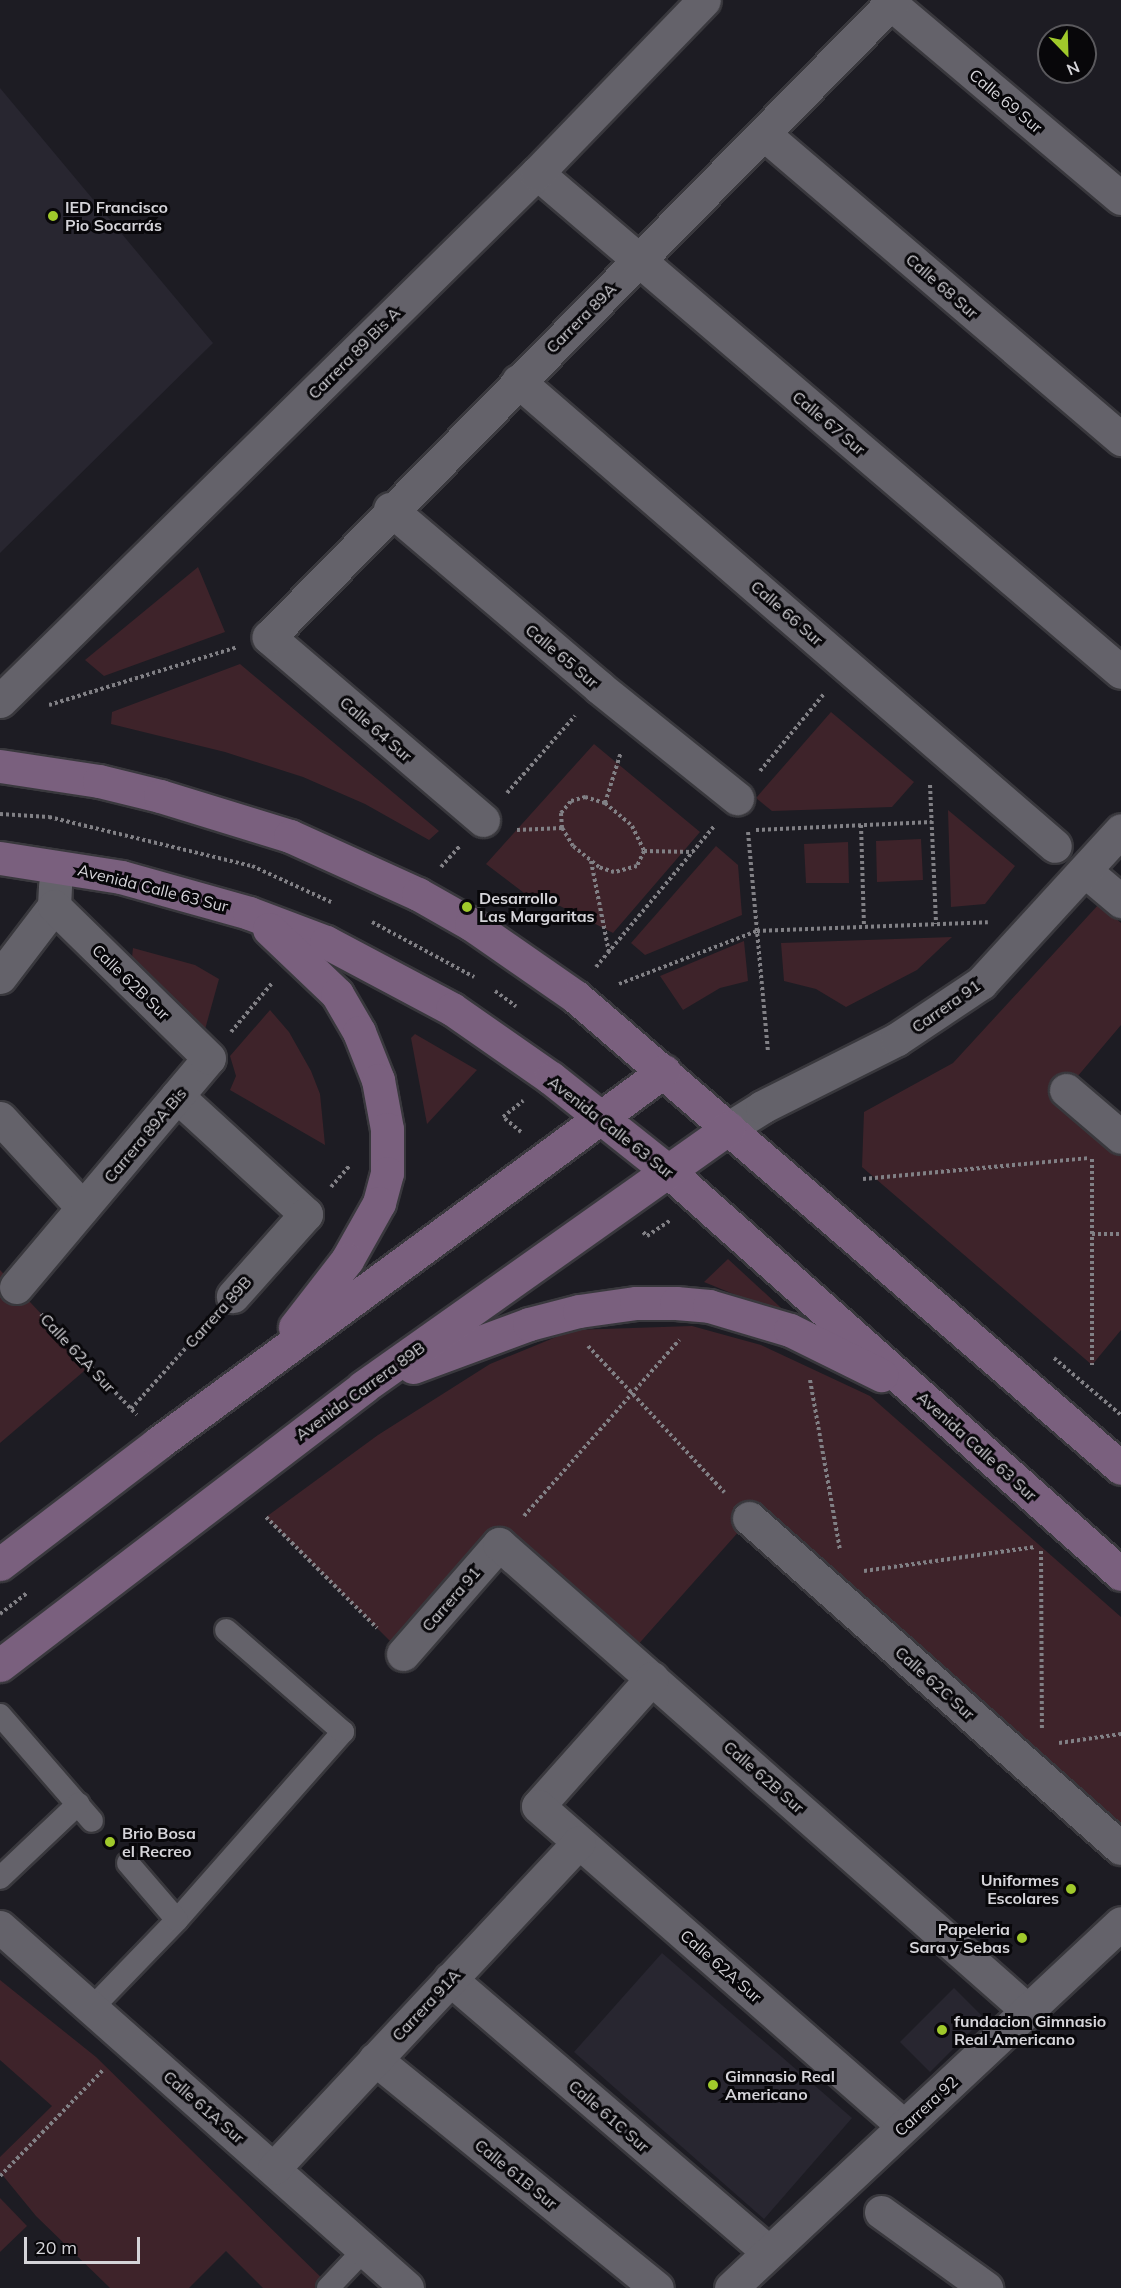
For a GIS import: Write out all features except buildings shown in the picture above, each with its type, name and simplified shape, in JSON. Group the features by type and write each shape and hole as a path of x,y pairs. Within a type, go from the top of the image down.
{"main road":[{"path":"0,766 99,782 171,799 290,836 418,894 525,959 664,1071 1121,1468"},
{"name":"Avenida Calle 63 Sur","path":"0,858 57,865 184,892 249,913 326,942 398,977 497,1039 668,1171 1121,1574"},
{"path":"249,913 312,967 337,994 359,1032 378,1080 387,1130 387,1173 364,1231 323,1293 266,1363"},
{"path":"0,1564 266,1363 664,1071"},
{"name":"Avenida Carrera 89B","path":"0,1665 363,1387 729,1128"},
{"path":"363,1387 529,1324 579,1311 656,1303 709,1306 790,1330 920,1395"}],"street":[{"name":"Carrera 89 Bis A","path":"0,701 537,173 704,0"},
{"name":"Carrera 89A","path":"269,637 390,509 764,134 892,2"},
{"name":"Calle 69 Sur","path":"892,2 1121,198"},
{"name":"Calle 68 Sur","path":"764,134 1121,439"},
{"name":"Calle 67 Sur","path":"537,173 1121,672"},
{"name":"Calle 66 Sur","path":"518,381 1056,846"},
{"name":"Calle 65 Sur","path":"390,509 742,809"},
{"name":"Calle 64 Sur","path":"269,637 483,820"},
{"name":"Carrera 91","path":"729,1128 762,1107 897,1039 981,983 1121,830"},
{"path":"0,976 54,906 57,865"},
{"path":"1096,880 1121,901"},
{"name":"Calle 62B Sur","path":"54,906 209,1058"},
{"name":"Carrera 89A Bis","path":"16,1287 209,1058"},
{"path":"1066,1090 1106,1142"},
{"name":"Carrera 89B","path":"177,1096 306,1214 233,1296"},
{"path":"0,1118 83,1208"},
{"name":"Calle 62C Sur","path":"749,1518 1121,1848"},
{"name":"Carrera 91","path":"403,1654 499,1544"},
{"name":"Calle 62B Sur","path":"499,1544 1028,2011"},
{"name":"Calle 62A Sur","path":"652,1678 538,1806 903,2126"},
{"name":"Carrera 91A","path":"274,2168 579,1842"},
{"name":"Carrera 92","path":"730,2288 1121,1923"},
{"name":"Calle 61A Sur","path":"0,1927 407,2288"},
{"name":"Calle 61C Sur","path":"450,1979 768,2252"},
{"name":"Calle 61B Sur","path":"375,2059 657,2288"},
{"path":"881,2211 987,2288"}],"lane":[{"path":"92,2008 177,1920 343,1732 226,1630"},
{"path":"0,1715 85,1813 0,1878"},
{"path":"128,1863 177,1920"},
{"path":"328,2288 365,2249"}],"path":[{"path":"37,709 269,637"},
{"path":"605,803 633,715"},
{"path":"930,780 936,924"},
{"path":"578,798 605,803 632,826 644,851 637,866 622,873 590,860 573,846 562,828 561,813 578,798"},
{"path":"742,809 748,831 768,1053"},
{"path":"748,831 932,822"},
{"path":"861,825 864,927"},
{"path":"644,851 693,852"},
{"path":"590,860 609,952"},
{"path":"618,984 757,931 1001,922"},
{"path":"209,1058 273,982"},
{"path":"863,1179 1092,1157 1106,1142"},
{"path":"1092,1157 1092,1365"},
{"path":"1092,1234 1121,1234"},
{"name":"Calle 62A Sur","path":"16,1287 140,1419"},
{"name":"Carrera 89B","path":"131,1409 233,1296"},
{"path":"499,1544 684,1334"},
{"path":"581,1338 749,1518"},
{"path":"809,1377 843,1562"},
{"path":"266,1517 403,1654"},
{"path":"856,1572 1041,1546 1042,1734"},
{"path":"1053,1744 1121,1734"},
{"path":"0,2176 130,2042"}],"shaded area":[{"name":"IED Francisco Pio Socarrás","path":"0,88 213,343 0,553"},
{"path":"198,567 225,632 104,676 85,660"},
{"path":"240,664 439,831 429,840 365,804 303,777 225,752 111,724 112,712"},
{"path":"831,712 914,782 892,807 772,811 756,798"},
{"path":"594,744 700,832 613,933 560,906 536,902 486,864"},
{"path":"948,810 1015,866 985,904 951,907"},
{"path":"921,839 923,880 877,882 876,841"},
{"path":"848,842 849,883 806,883 804,844"},
{"path":"716,846 738,865 742,915 645,955 631,943"},
{"path":"1099,904 1121,923 1121,1025 1066,1090 1121,1137 1121,1330 1092,1365 862,1167 864,1112 953,1063"},
{"path":"952,937 917,970 846,1007 816,989 784,981 781,943"},
{"path":"744,941 748,981 720,988 683,1010 660,976"},
{"path":"133,948 195,965 219,979 204,1033 131,967"},
{"path":"270,1010 289,1032 311,1071 320,1094 325,1145 230,1090 236,1076 230,1056"},
{"path":"415,1034 477,1070 427,1124 411,1038"},
{"path":"728,1259 792,1318 704,1282"},
{"path":"0,1270 90,1366 0,1443"},
{"path":"692,1326 761,1345 870,1396 1121,1617 1121,1848 750,1519 627,1657 499,1544 403,1654 266,1517 378,1435 490,1364 573,1330"},
{"name":"Gimnasio Real Americano","path":"662,1953 852,2118 764,2219 574,2052"},
{"path":"0,1980 96,2057 332,2288 263,2288 226,2251 189,2288 110,2288 36,2216 0,2172 0,2157 52,2106 0,2060"},
{"name":"fundacion Gimnasio Real Americano","path":"954,1988 984,2018 930,2072 900,2042"},
{"path":"0,2198 27,2226 0,2252"}],"place":[{"name":"IED Francisco Pio Socarrás","path":"53,216"},
{"name":"Desarrollo Las Margaritas","path":"467,907"},
{"name":"Brio Bosa el Recreo","path":"110,1842"},
{"name":"Uniformes Escolares","path":"1071,1889"},
{"name":"Papeleria Sara y Sebas","path":"1022,1938"},
{"name":"fundacion Gimnasio Real Americano","path":"942,2030"},
{"name":"Gimnasio Real Americano","path":"713,2085"}]}
